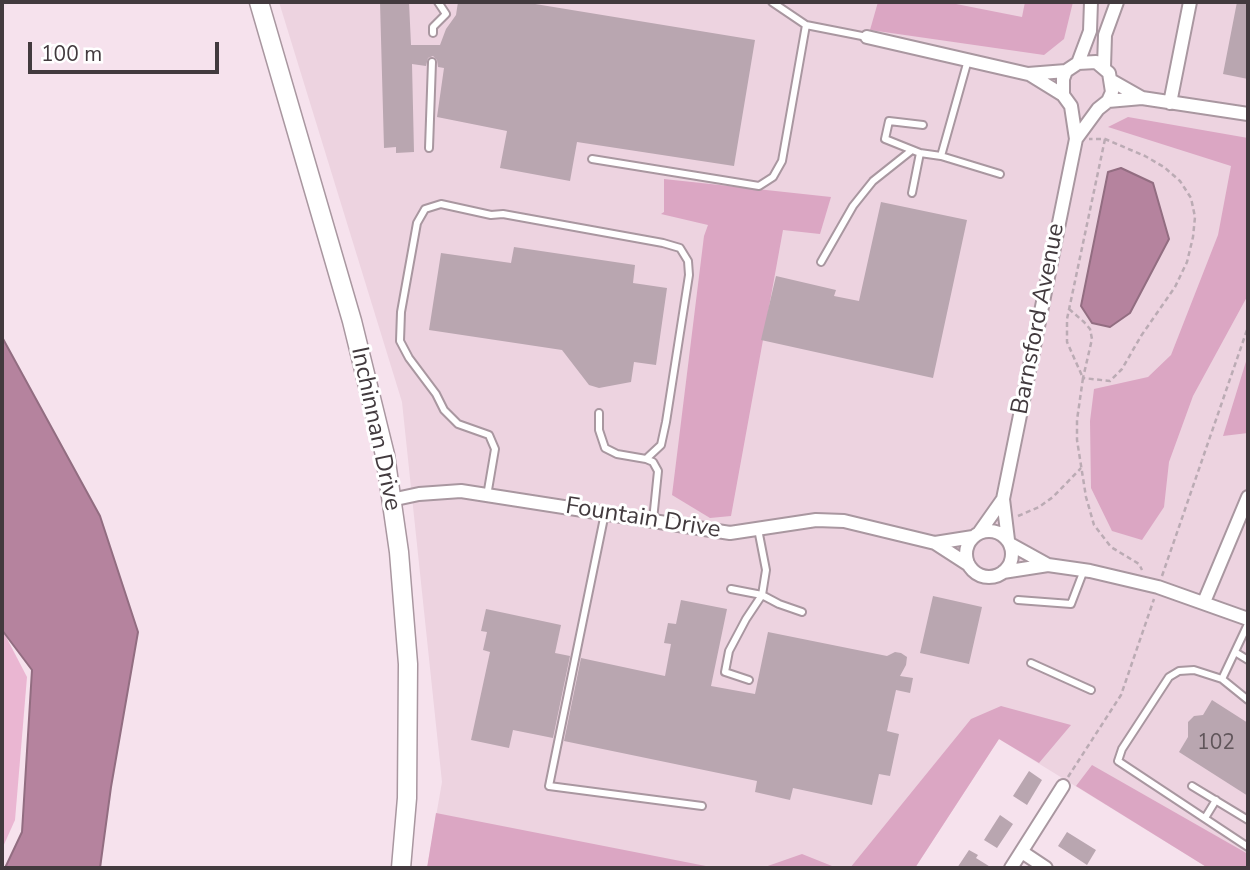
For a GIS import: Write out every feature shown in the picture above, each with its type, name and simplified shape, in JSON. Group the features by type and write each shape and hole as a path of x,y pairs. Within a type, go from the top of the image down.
{"street":[{"name":"Inchinnan Drive","path":"259,2 355,332 385,455 404,599 408,675 407,798 401,868"},
{"path":"1078,63 1090,31 1091,2"},
{"path":"1104,67 1105,35 1116,2"},
{"path":"1170,103 1190,2"},
{"path":"867,37 1028,74 1066,71 1078,63 1096,62 1104,67 1112,81 1142,98 1248,114"},
{"name":"Barnsford Avenue","path":"1009,542 1003,499 1076,139 1061,87 1066,71"},
{"path":"1028,74 1067,101 1089,112 1103,105 1142,98"},
{"name":"Barnsford Avenue","path":"1076,139 1112,92 1112,81"},
{"name":"Fountain Drive","path":"391,500 419,494 461,491 730,533 816,520 844,521 936,543 968,565"},
{"path":"1204,602 1248,497"},
{"name":"Barnsford Avenue","path":"976,535 1003,499"},
{"path":"1048,565 997,532 976,535 966,550 968,565 973,571 988,577 1048,565 1084,570 1158,587 1248,619"},
{"name":"Fountain Drive","path":"936,543 976,535"},
{"path":"1003,572 1012,559 1009,542"},
{"path":"1011,868 1063,786"},
{"path":"1022,852 1046,868"}],"lane":[{"path":"433,33 433,27 446,14 438,2"},
{"path":"772,2 806,25 867,37"},
{"path":"592,159 759,186 766,182 773,177 782,161 806,25"},
{"path":"941,156 968,60"},
{"path":"429,148 432,62"},
{"path":"923,125 889,121 885,139 920,153 941,156 1000,174"},
{"path":"821,262 853,206 873,181 912,150"},
{"path":"912,193 920,153"},
{"path":"487,496 495,449 489,435 458,424 444,410 400,341 401,312 417,223 425,209 441,204 680,248 688,261 689,275 666,422 661,445 646,459"},
{"path":"599,413 599,430 605,448 617,454 646,459 653,462 659,471 653,520"},
{"path":"605,513 549,786 702,806"},
{"path":"748,680 725,672 729,651 762,595 766,570 758,529"},
{"path":"1018,600 1071,604 1084,570"},
{"path":"731,589 762,595 802,612"},
{"path":"1222,679 1248,624"},
{"path":"1235,652 1248,660"},
{"path":"1031,663 1091,690"},
{"path":"1248,700 1222,679 1194,670 1179,671 1169,677 1122,749 1118,761 1248,847"},
{"path":"1192,786 1248,820"},
{"path":"1205,818 1216,800"}],"path":[{"path":"1076,139 1105,139 1164,167 1180,181 1191,198 1195,217 1187,262 1175,287 1122,369 1110,381 1083,378"},
{"path":"1083,378 1068,342 1069,309 1105,139"},
{"path":"1069,309 1090,329 1092,339 1077,420 1086,497 1094,525 1111,547 1139,564 1144,574 1143,584"},
{"path":"1063,786 1121,695 1248,327"},
{"path":"1005,517 1013,518 1039,507 1053,497 1081,468"}],"shaded area":[{"path":"279,2 1248,2 1248,868 1208,868 999,739 915,868 427,868 442,782 402,402"},
{"path":"878,2 946,2 1022,17 1025,2 1073,2 1064,39 1044,55 870,30"},
{"path":"1128,117 1248,138 1248,295 1193,396 1169,462 1164,507 1142,540 1112,531 1091,488 1090,421 1094,389 1148,377 1171,355 1218,235 1231,166 1108,127"},
{"path":"1121,168 1153,183 1169,239 1130,313 1110,327 1092,323 1081,306 1108,172"},
{"path":"664,179 831,197 820,234 783,230 731,516 710,518 672,495 704,236 708,225 661,214 664,212"},
{"path":"2,337 100,516 138,632 100,868 5,868 22,832 32,670 2,630"},
{"path":"1248,355 1248,433 1223,436"},
{"path":"2,629 27,677 15,820 2,849"},
{"path":"1001,706 1071,725 1039,763 999,739 915,868 850,868 971,719"},
{"path":"1092,765 1248,854 1248,868 1208,868 1076,786"},
{"path":"436,813 716,868 427,868"},
{"path":"802,854 837,868 762,868"}],"building":[{"path":"380,2 409,2 411,45 440,45 446,29 456,15 458,2 523,2 755,40 734,166 577,142 570,181 500,168 507,131 437,117 444,68 438,67 433,56 428,58 426,66 412,64 414,152 396,153 396,147 384,148"},
{"path":"1237,2 1248,2 1248,79 1223,74"},
{"path":"881,202 967,220 933,378 761,340 776,276 836,290 834,296 859,301"},
{"path":"514,247 635,265 633,283 667,288 656,365 634,362 631,382 599,388 589,385 562,350 429,330 441,253 511,263"},
{"path":"933,596 982,607 969,664 920,653"},
{"path":"681,600 727,609 711,686 755,694 768,632 887,656 895,652 901,653 907,657 900,676 913,678 910,693 896,690 887,731 899,734 890,776 879,774 872,805 793,788 790,800 755,792 757,781 564,741 581,658 665,676 671,644 664,643 668,623 676,624"},
{"path":"486,609 561,625 555,653 570,656 553,738 513,730 509,748 471,740 490,652 483,650 487,632 481,631"},
{"path":"1212,700 1248,723 1248,796 1179,752 1188,737 1188,722 1194,716 1203,715"},
{"path":"1029,771 1042,780 1027,805 1013,796"},
{"path":"1000,815 1013,824 997,848 984,840"},
{"path":"1067,832 1096,850 1087,865 1058,846"},
{"path":"969,850 978,855 976,858 992,868 957,868"}]}
